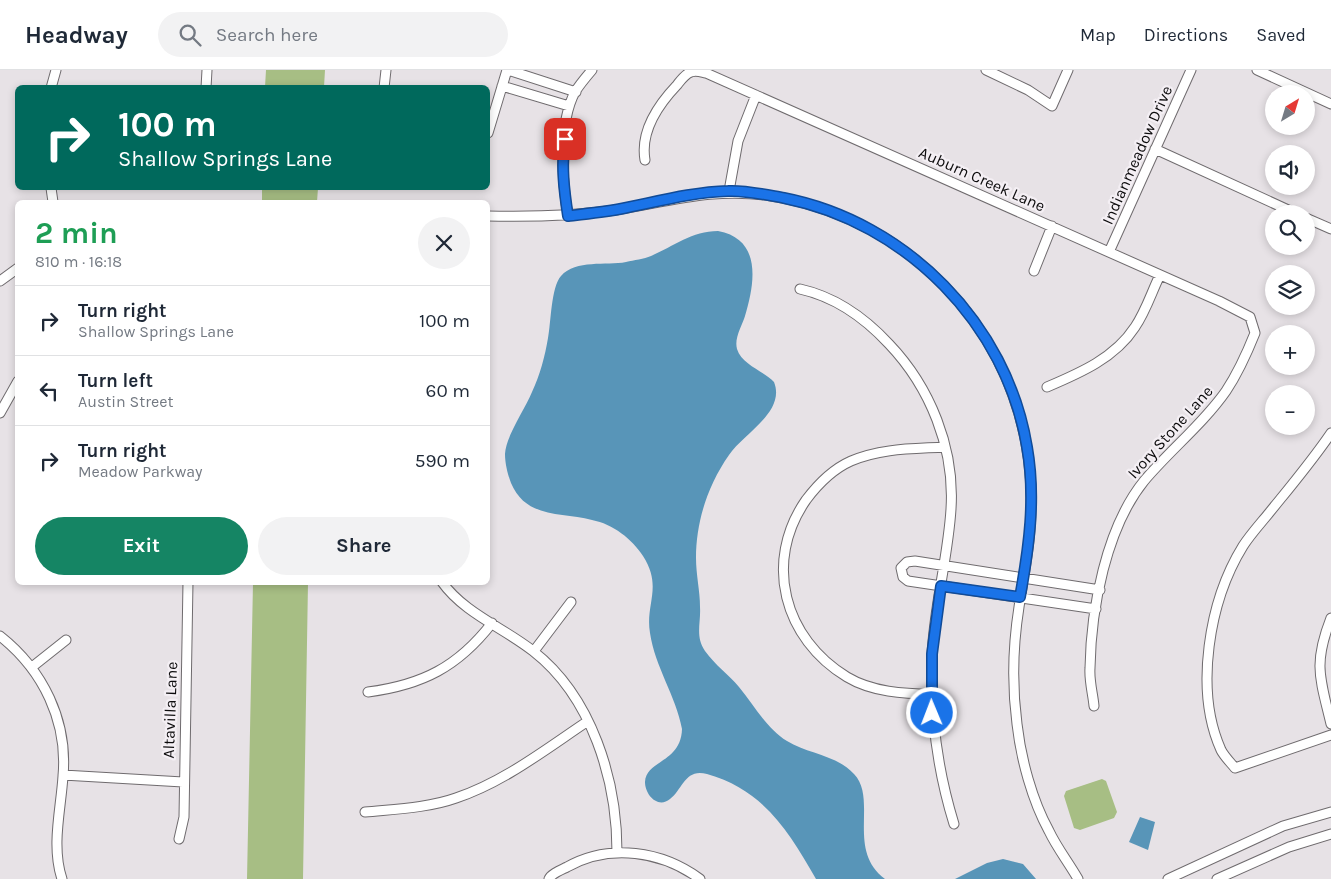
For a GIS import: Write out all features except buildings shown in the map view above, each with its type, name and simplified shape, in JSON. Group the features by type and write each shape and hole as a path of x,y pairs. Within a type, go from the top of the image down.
{"street":[{"path":"52,85 56,70"},
{"path":"206,85 207,70"},
{"path":"384,85 386,70"},
{"path":"490,126 507,70 576,92"},
{"path":"568,216 563,186 562,156 570,106 576,92 592,70"},
{"path":"986,70 1028,90 1052,106 1068,70"},
{"name":"Indianmeadow Drive","path":"1109,252 1191,70"},
{"path":"1258,70 1331,104"},
{"name":"Auburn Creek Lane","path":"645,160 643,150 645,138 654,113 668,94 692,72 706,73 1244,312 1254,325"},
{"path":"502,86 570,106"},
{"path":"729,191 738,141 756,95"},
{"path":"1155,149 1277,205"},
{"path":"490,216 568,216 729,191 803,202 851,219 886,236 910,253 960,302 995,353 1023,426 1031,473 1032,505 1030,540 1020,597 1014,669 1017,724 1028,776 1048,830 1078,879"},
{"path":"1315,222 1331,229"},
{"path":"1034,271 1052,226"},
{"path":"0,281 15,270"},
{"path":"1047,387 1087,369 1120,345 1136,326 1160,275"},
{"path":"800,290 834,300 879,333 898,353 924,391 945,447 951,479 951,507 932,654 932,694 938,758 954,824"},
{"name":"Ivory Stone Lane","path":"1094,706 1090,671 1096,609 1110,544 1124,511 1142,483 1206,416 1225,392 1255,333 1254,325"},
{"path":"0,414 15,386"},
{"path":"1331,433 1313,460 1243,545 1231,568 1212,626 1206,680 1208,703 1222,752 1235,768 1331,735"},
{"path":"932,694 904,694 876,688 849,678 822,658 800,632 791,613 783,576 784,559 794,520 813,491 836,470 873,453 894,449 945,447"},
{"path":"1096,609 908,581 903,577 901,568 903,564 911,561 1100,590"},
{"name":"Altavilla Lane","path":"179,838 184,817 182,782 188,585"},
{"path":"445,585 469,607 534,652 552,669 573,696 588,721 609,773 614,803 617,852"},
{"path":"534,652 571,602"},
{"path":"1331,618 1322,642 1318,670 1331,724"},
{"path":"368,692 416,682 439,671 458,660 476,644 492,623"},
{"path":"0,636 32,667 54,704 61,734 63,775 56,824 62,879"},
{"path":"32,667 66,640"},
{"path":"365,812 403,809 455,798 491,783 522,765 588,721"},
{"path":"63,775 182,782"},
{"path":"1168,879 1283,826 1331,812"},
{"path":"1217,879 1289,847 1331,834"},
{"path":"548,878 571,864 617,852 652,855 673,862 700,879"}],"green space":[{"path":"266,70 325,70 324,85 265,85"},
{"path":"262,190 318,190 317,200 262,200"},
{"path":"253,585 308,585 303,879 247,879"},
{"path":"1102,779 1106,781 1117,812 1114,818 1080,830 1074,828 1064,796 1066,791"}],"water":[{"path":"718,231 732,236 742,243 749,253 752,264 749,303 737,336 737,349 748,364 774,382 776,393 769,413 729,455 709,491 701,517 696,558 700,601 700,640 709,656 739,687 773,730 787,741 831,759 854,774 861,784 864,840 867,854 873,867 885,879 816,879 796,845 773,815 759,802 727,781 707,774 694,774 685,780 674,795 665,802 657,801 650,796 645,782 647,775 651,769 676,749 682,729 675,705 656,658 650,633 649,623 653,586 649,567 633,544 621,533 607,525 592,520 546,512 526,503 518,495 508,473 505,458 506,447 540,372 548,338 553,296 561,276 575,267 583,265 618,263 645,258 691,236"},
{"path":"1140,817 1155,822 1148,850 1129,842"},
{"path":"1003,859 1023,864 1036,879 955,879 987,863"}],"route":[{"path":"565,139 562,156 563,186 568,216 729,191 770,195 803,202 851,219 886,236 910,253 960,302 981,331 995,353 1021,417 1031,473 1030,540 1020,597 941,586 932,654 932,713"}]}
